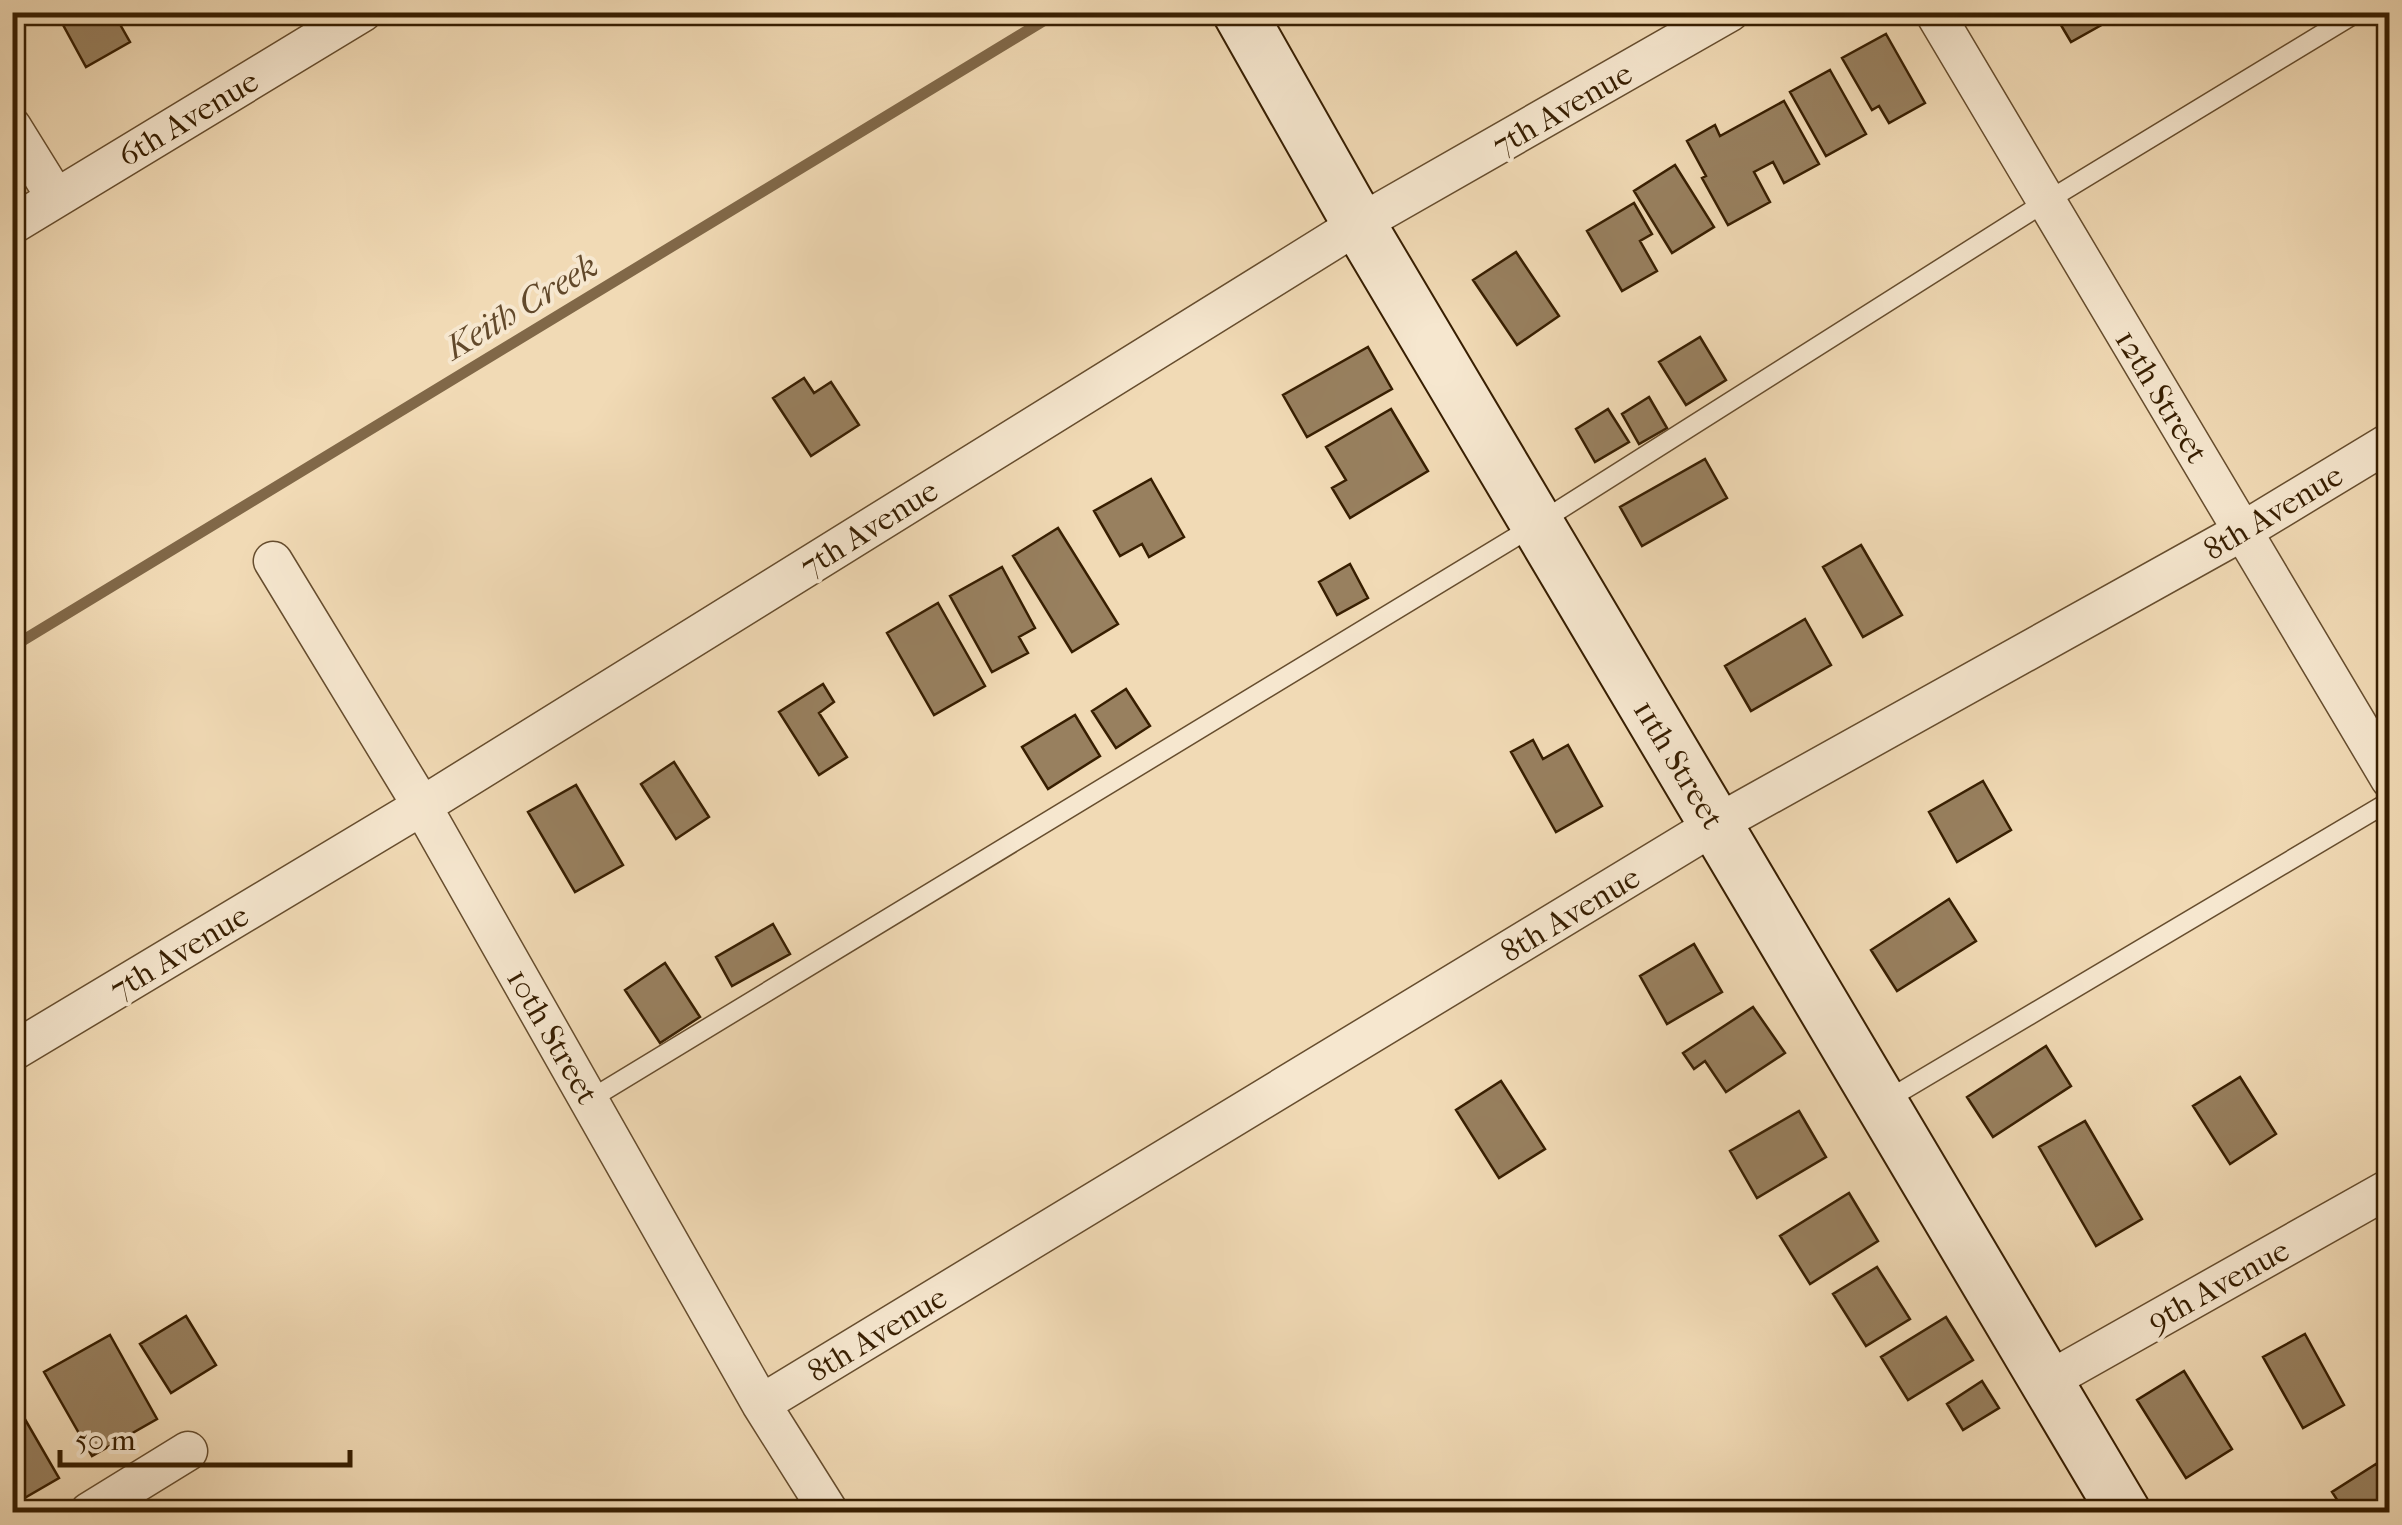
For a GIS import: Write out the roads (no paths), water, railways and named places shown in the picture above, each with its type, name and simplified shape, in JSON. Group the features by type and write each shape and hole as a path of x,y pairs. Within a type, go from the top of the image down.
{"main road":[{"name":"11th Street","path":"1239,12 1359,224 2124,1512"}],"street":[{"name":"6th Avenue","path":"12,225 364,12"},
{"name":"7th Avenue","path":"12,1052 422,806 1359,224 1730,12"},
{"name":"12th Street","path":"1934,12 2390,778"},
{"path":"12,127 56,198"},
{"name":"8th Avenue","path":"761,1404 1716,826 2242,531 2390,442"},
{"name":"10th Street","path":"273,561 422,806 761,1404 829,1512"},
{"name":"9th Avenue","path":"2046,1382 2390,1188"},
{"path":"89,1512 188,1450"}],"lane":[{"path":"589,1100 1537,524 2046,202 2358,12"},
{"path":"1880,1104 2390,801"}],"waterway":[{"name":"Keith Creek","path":"12,647 1058,12"}]}
